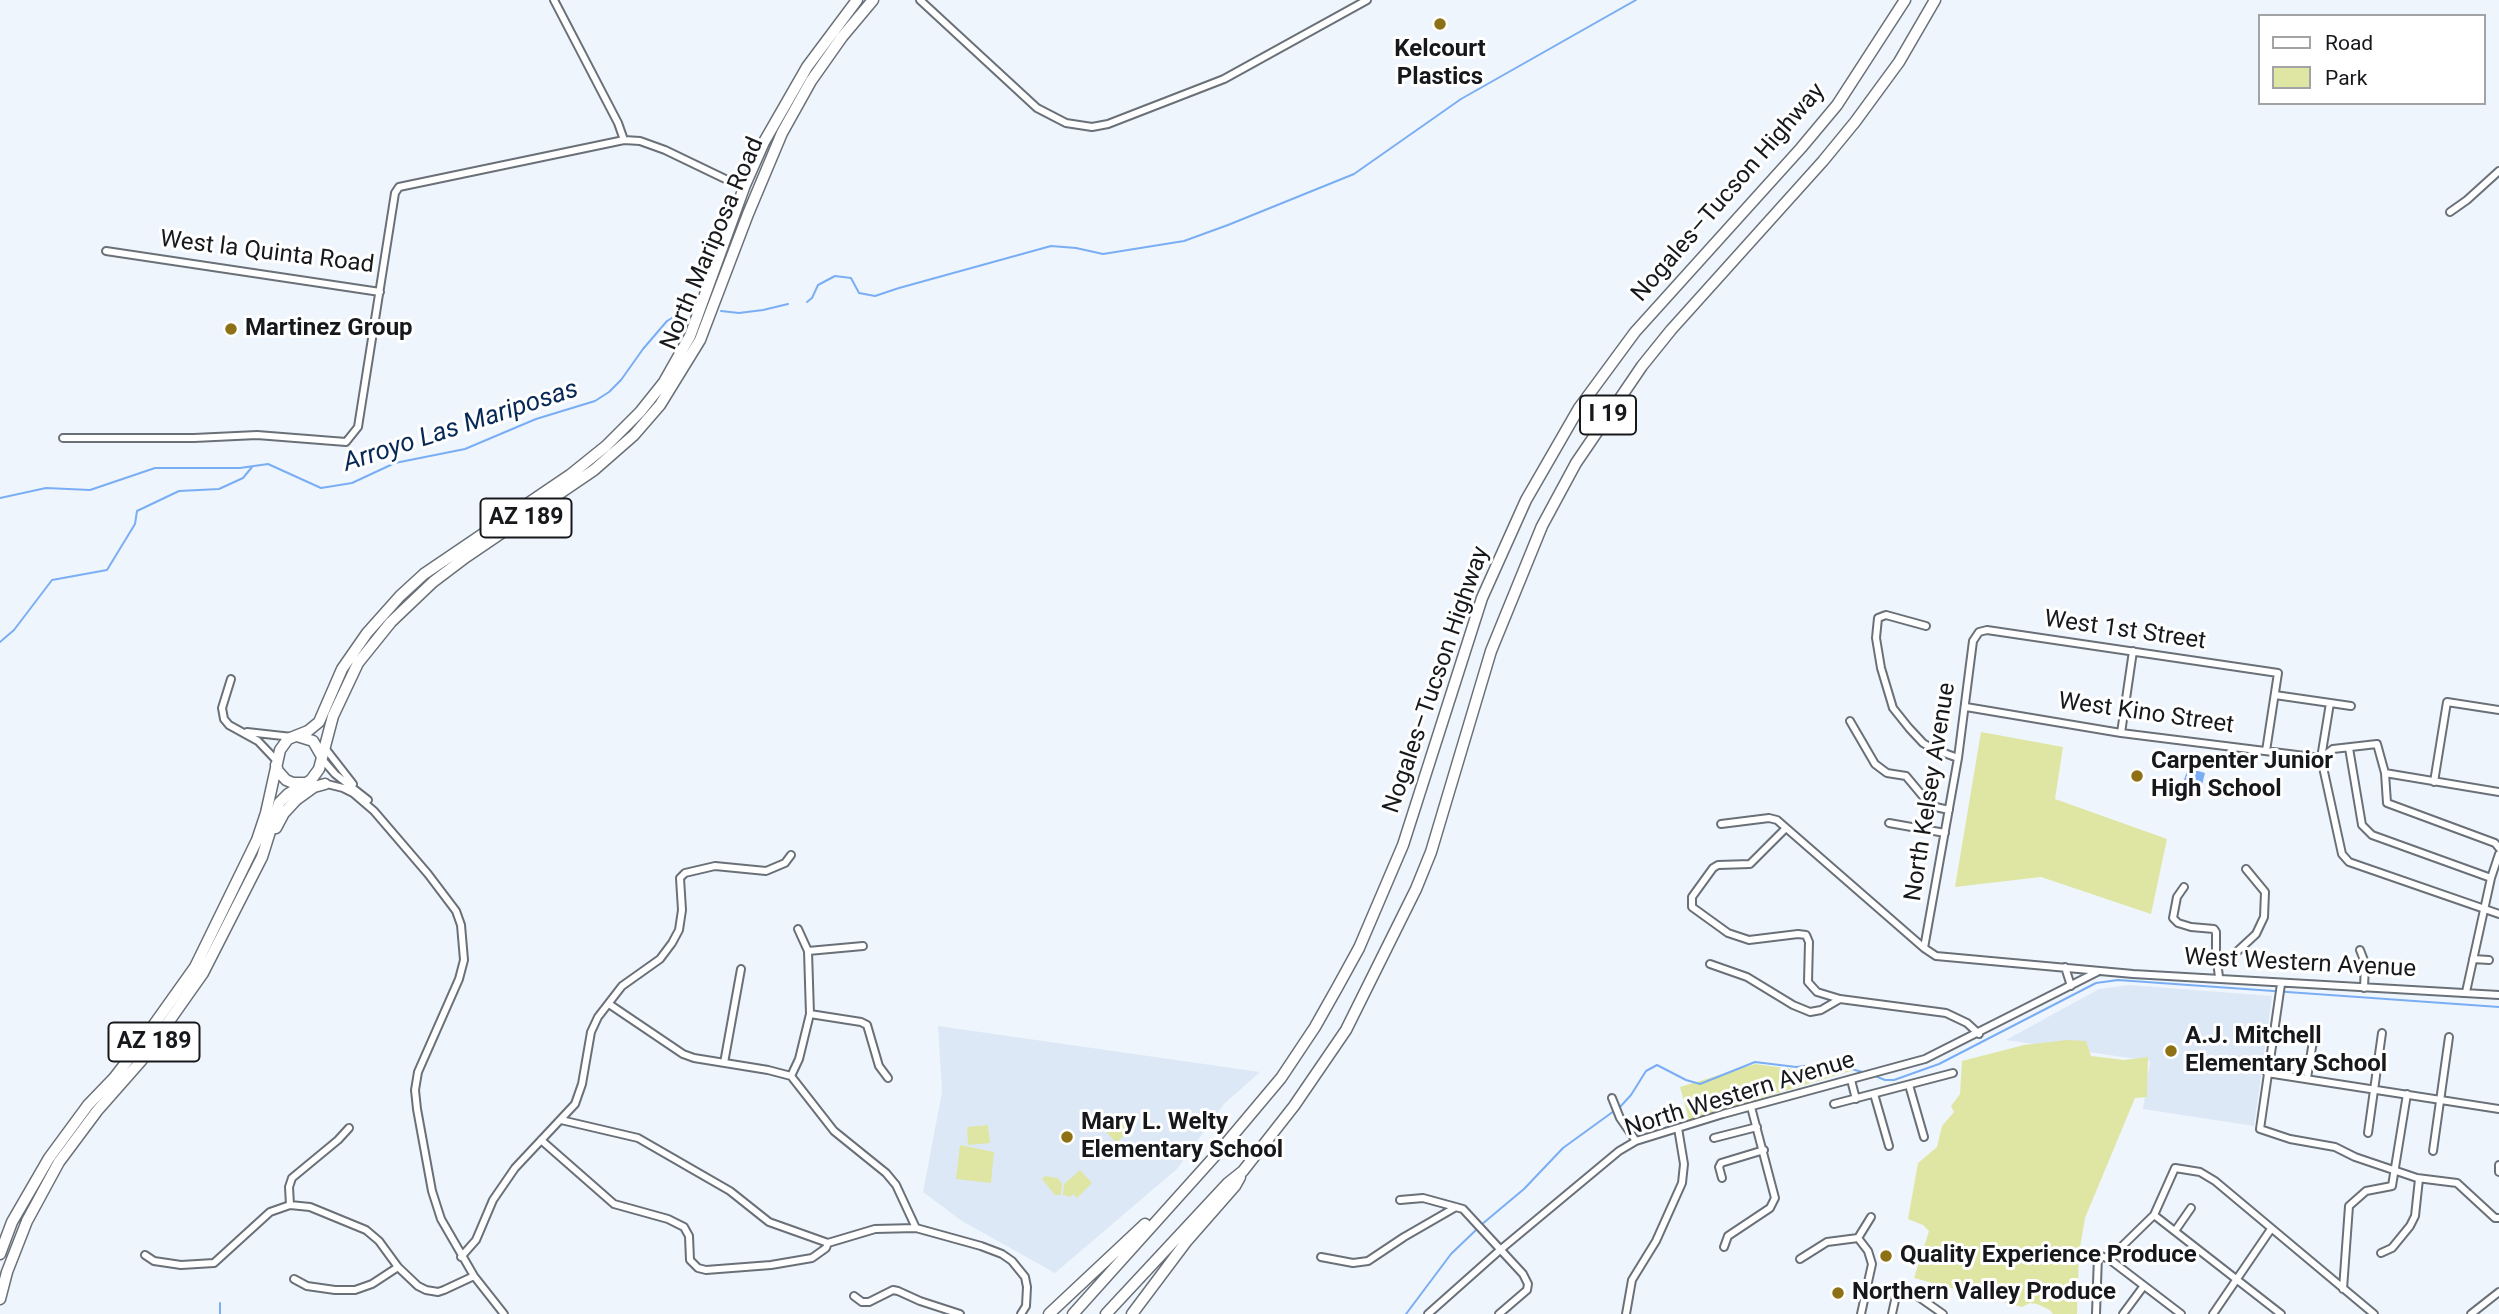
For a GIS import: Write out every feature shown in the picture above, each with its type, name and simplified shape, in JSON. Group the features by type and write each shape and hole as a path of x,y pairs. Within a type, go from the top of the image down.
{"highway":[{"name":"North Mariposa Road","path":"0,1299 7,1272 27,1221 59,1162 97,1111 141,1062 203,973 262,857 279,803 315,776 336,706 358,663 380,634 435,580 594,470 634,435 670,391 703,333 744,188 779,113 823,43 857,0"},
{"path":"823,43 864,0"},
{"name":"North Mariposa Road","path":"0,1254 12,1222 50,1158 88,1105 114,1079 195,967 257,840 268,806 276,762 284,743 319,722 342,669 379,618 406,591 437,564 587,463 624,429 664,382 716,285 778,142 805,91 833,50 873,0"},
{"name":"Nogales–Tucson Highway","path":"1073,1314 1204,1168 1281,1077 1315,1027 1359,948 1403,845 1482,598 1526,500 1586,398 1635,332 1837,105 1874,51 1903,0"},
{"name":"Nogales–Tucson Highway","path":"1106,1314 1228,1183 1243,1171 1331,1055 1416,889 1431,852 1490,651 1542,526 1576,463 1642,366 1671,330 1823,161 1855,121 1899,61 1935,0"},
{"path":"744,188 752,182 790,108 833,50"},
{"path":"514,526 519,519 518,510"},
{"path":"435,580 439,574 437,564"},
{"path":"379,618 383,625 380,634"},
{"path":"295,736 313,741 322,753"},
{"path":"276,762 279,774 286,780 306,783"},
{"path":"262,857 289,807 314,787 326,784"},
{"path":"1049,1314 1204,1168"},
{"path":"1132,1314 1186,1241 1235,1186 1243,1171"}],"street":[{"path":"554,0 618,123 624,140"},
{"path":"920,0 1037,108 1066,124 1092,127 1108,124 1224,79 1367,0"},
{"name":"West la Quinta Road","path":"106,251 380,292 395,193 399,187 624,140 640,141 665,150 744,188"},
{"path":"2450,212 2499,172"},
{"path":"63,438 194,439 257,435 346,442 358,428 380,292"},
{"path":"1926,626 1886,615 1878,618 1876,624 1881,668 1894,708 1923,743 1958,758"},
{"name":"West 1st Street","path":"1973,641 1979,632 1987,630 2278,673 2275,695"},
{"name":"North Kelsey Avenue","path":"1924,948 1958,758 1973,641"},
{"path":"2121,733 2133,651"},
{"path":"231,679 222,714 228,724 258,741 276,762"},
{"path":"2266,751 2275,695 2351,706"},
{"path":"2434,782 2447,702 2499,710"},
{"path":"2330,704 2321,758 2342,854 2349,862 2499,914"},
{"name":"West Kino Street","path":"1966,707 2121,733 2321,758"},
{"path":"1850,720 1875,764 1887,772 1906,776 1931,806 1949,810"},
{"path":"242,730 295,736"},
{"path":"2321,758 2333,749 2377,744 2385,773 2387,803 2495,843 2499,848"},
{"path":"2349,748 2358,810 2362,825 2372,835 2491,878"},
{"path":"322,753 335,774 363,796"},
{"path":"322,753 329,755 442,892 456,911 461,925 464,960 459,979 418,1072 416,1109 432,1191 441,1219 461,1257 504,1314"},
{"path":"2385,773 2499,792"},
{"path":"306,783 326,784 352,793 374,811"},
{"path":"1721,824 1773,818 1924,948"},
{"path":"1889,823 1945,833"},
{"path":"1786,828 1750,864 1718,865 1692,897 1692,907 1696,912 1728,933 1756,941 1803,934 1809,939 1807,978 1817,992 1840,999 1946,1013 1967,1023 1979,1034"},
{"path":"2466,992 2491,878 2499,854"},
{"path":"461,1257 476,1240 503,1184 521,1160 575,1104 591,1032 598,1017 622,986 660,959 672,943 679,930 682,910 682,875 715,866 766,871 785,863 791,855"},
{"path":"2217,963 2228,960 2256,934 2264,917 2265,892 2246,869"},
{"path":"2184,887 2177,897 2173,918 2178,923 2191,927 2214,929 2219,977"},
{"path":"791,1076 799,1059 810,1014 808,951 799,929"},
{"path":"808,951 863,946"},
{"name":"West Western Avenue","path":"1924,948 1942,957 2099,971 2499,995"},
{"path":"2360,950 2365,963 2364,988"},
{"path":"2473,959 2489,960"},
{"path":"1710,964 1746,977 1810,1012 1821,1010 1840,999"},
{"path":"2066,967 2071,986"},
{"path":"724,1063 741,969"},
{"name":"North Western Avenue","path":"1428,1314 1500,1250 1636,1141 1925,1059 2099,971"},
{"path":"2281,984 2260,1129 2290,1139 2335,1147 2355,1157 2419,1179 2457,1183 2495,1218 2499,1218"},
{"path":"609,1004 683,1054 791,1076 834,1131 886,1173 896,1185 916,1228"},
{"path":"810,1014 867,1025 879,1066 888,1078"},
{"path":"2307,1078 2315,1029"},
{"path":"2368,1133 2382,1033"},
{"path":"2433,1151 2449,1037"},
{"path":"1834,1104 1953,1073"},
{"path":"2267,1073 2499,1109"},
{"path":"1851,1080 1856,1099"},
{"path":"1909,1085 1924,1137"},
{"path":"1874,1094 1889,1146"},
{"path":"2343,1289 2349,1206 2366,1191 2392,1186 2407,1094"},
{"path":"1612,1098 1620,1118 1636,1141"},
{"path":"1724,1247 1728,1236 1774,1203 1775,1192 1751,1107"},
{"path":"561,1120 638,1138 730,1191 769,1222 828,1243 875,1229 916,1228 1002,1254 1018,1267 1027,1287 1026,1306 1021,1314"},
{"path":"1714,1138 1757,1127"},
{"path":"290,1205 289,1187 292,1178 349,1128"},
{"path":"1626,1314 1632,1280 1656,1241 1682,1184 1684,1164 1678,1128"},
{"path":"541,1140 614,1204 668,1219 684,1227 689,1236 690,1260 698,1268 706,1270 771,1265 812,1258 826,1248 828,1243"},
{"path":"1722,1178 1721,1163 1764,1150"},
{"path":"2499,1165 2499,1172"},
{"path":"2109,1259 2154,1215 2175,1168 2200,1172 2215,1181 2374,1314"},
{"path":"2381,1253 2392,1248 2410,1226 2419,1179"},
{"path":"1400,1200 1423,1198 1468,1212 1523,1274 1528,1284 1527,1290 1499,1314"},
{"path":"145,1255 154,1261 181,1265 214,1262 270,1212 290,1205 310,1208 366,1230 418,1286 433,1292 449,1289 474,1276"},
{"path":"1321,1257 1353,1263 1368,1261 1456,1207"},
{"path":"2175,1231 2191,1208"},
{"path":"2154,1215 2281,1314"},
{"path":"1858,1238 1871,1217"},
{"path":"2213,1314 2271,1230"},
{"path":"1800,1259 1827,1242 1858,1238"},
{"path":"1858,1238 1868,1251 1872,1264 1863,1314"},
{"path":"2096,1314 2098,1255 2109,1259 2181,1314"},
{"path":"294,1279 307,1286 355,1290 372,1284 398,1267"},
{"path":"1892,1314 1895,1297 1899,1287 1903,1286 1943,1314"},
{"path":"2123,1314 2143,1287"},
{"path":"854,1296 862,1302 869,1302 893,1290 960,1314"},
{"path":"2471,1314 2499,1293"}],"shaded area":[{"name":"A.J. Mitchell Elementary School","path":"2129,985 2272,996 2254,1126 2143,1109 2150,1061 2006,1040 2099,989"},
{"name":"Mary L. Welty Elementary School","path":"938,1026 1260,1072 1224,1104 1177,1169 1055,1273 962,1221 923,1192 942,1092"}],"green space":[{"path":"1981,732 2063,747 2055,799 2167,839 2151,914 2041,877 1955,887"},
{"path":"2067,1040 2086,1041 2091,1056 2124,1060 2148,1057 2147,1097 2135,1098 2085,1218 2079,1253 2077,1314 2053,1314 2037,1304 2030,1303 2022,1307 1914,1278 1929,1231 1923,1225 1908,1219 1918,1163 1937,1147 1942,1126 1954,1112 1951,1106 1960,1094 1962,1061 2024,1045"},
{"path":"1755,1064 1792,1069 1837,1065 1854,1070 1689,1120 1680,1087"},
{"path":"1118,1116 1130,1130 1116,1143 1104,1129"},
{"path":"988,1125 990,1143 968,1145 967,1127"},
{"path":"960,1145 994,1152 991,1183 956,1179"},
{"path":"1080,1170 1092,1183 1077,1198 1073,1194 1070,1197 1063,1195 1064,1184"},
{"path":"1045,1176 1058,1178 1062,1184 1061,1195 1055,1195 1042,1179"}],"water":[{"path":"2188,768 2205,773 2202,785 2184,780"}],"waterway":[{"path":"807,302 818,285 835,276 851,278 859,293 875,296 1051,246 1103,254 1184,241 1228,225 1354,174 1461,99 1636,0"},
{"path":"721,311 739,313 788,304"},
{"name":"Arroyo Las Mariposas","path":"0,498 46,488 90,490 155,468 240,468 268,464 321,488 352,483 395,463 465,449 536,419 595,401 621,380 667,321 692,306"},
{"path":"0,642 14,630 52,580 107,570 135,524 137,511 179,491 219,489 243,478 252,467"},
{"path":"1875,1076 1894,1080 1939,1064 2096,983 2118,980 2499,1007"},
{"path":"1619,1108 1646,1071 1657,1065 1700,1084 1755,1062 1796,1067 1830,1063 1866,1073"},
{"path":"1481,1225 1524,1189 1563,1148 1614,1111"},
{"path":"1406,1314 1451,1254 1477,1229"},
{"path":"220,1303 220,1314"}],"place":[{"name":"Kelcourt Plastics","path":"1440,24"},
{"name":"Martinez Group","path":"231,329"},
{"name":"Carpenter Junior High School","path":"2137,776"},
{"name":"A.J. Mitchell Elementary School","path":"2171,1051"},
{"name":"Mary L. Welty Elementary School","path":"1067,1137"},
{"name":"Quality Experience Produce","path":"1886,1256"},
{"name":"Northern Valley Produce","path":"1838,1293"}]}
